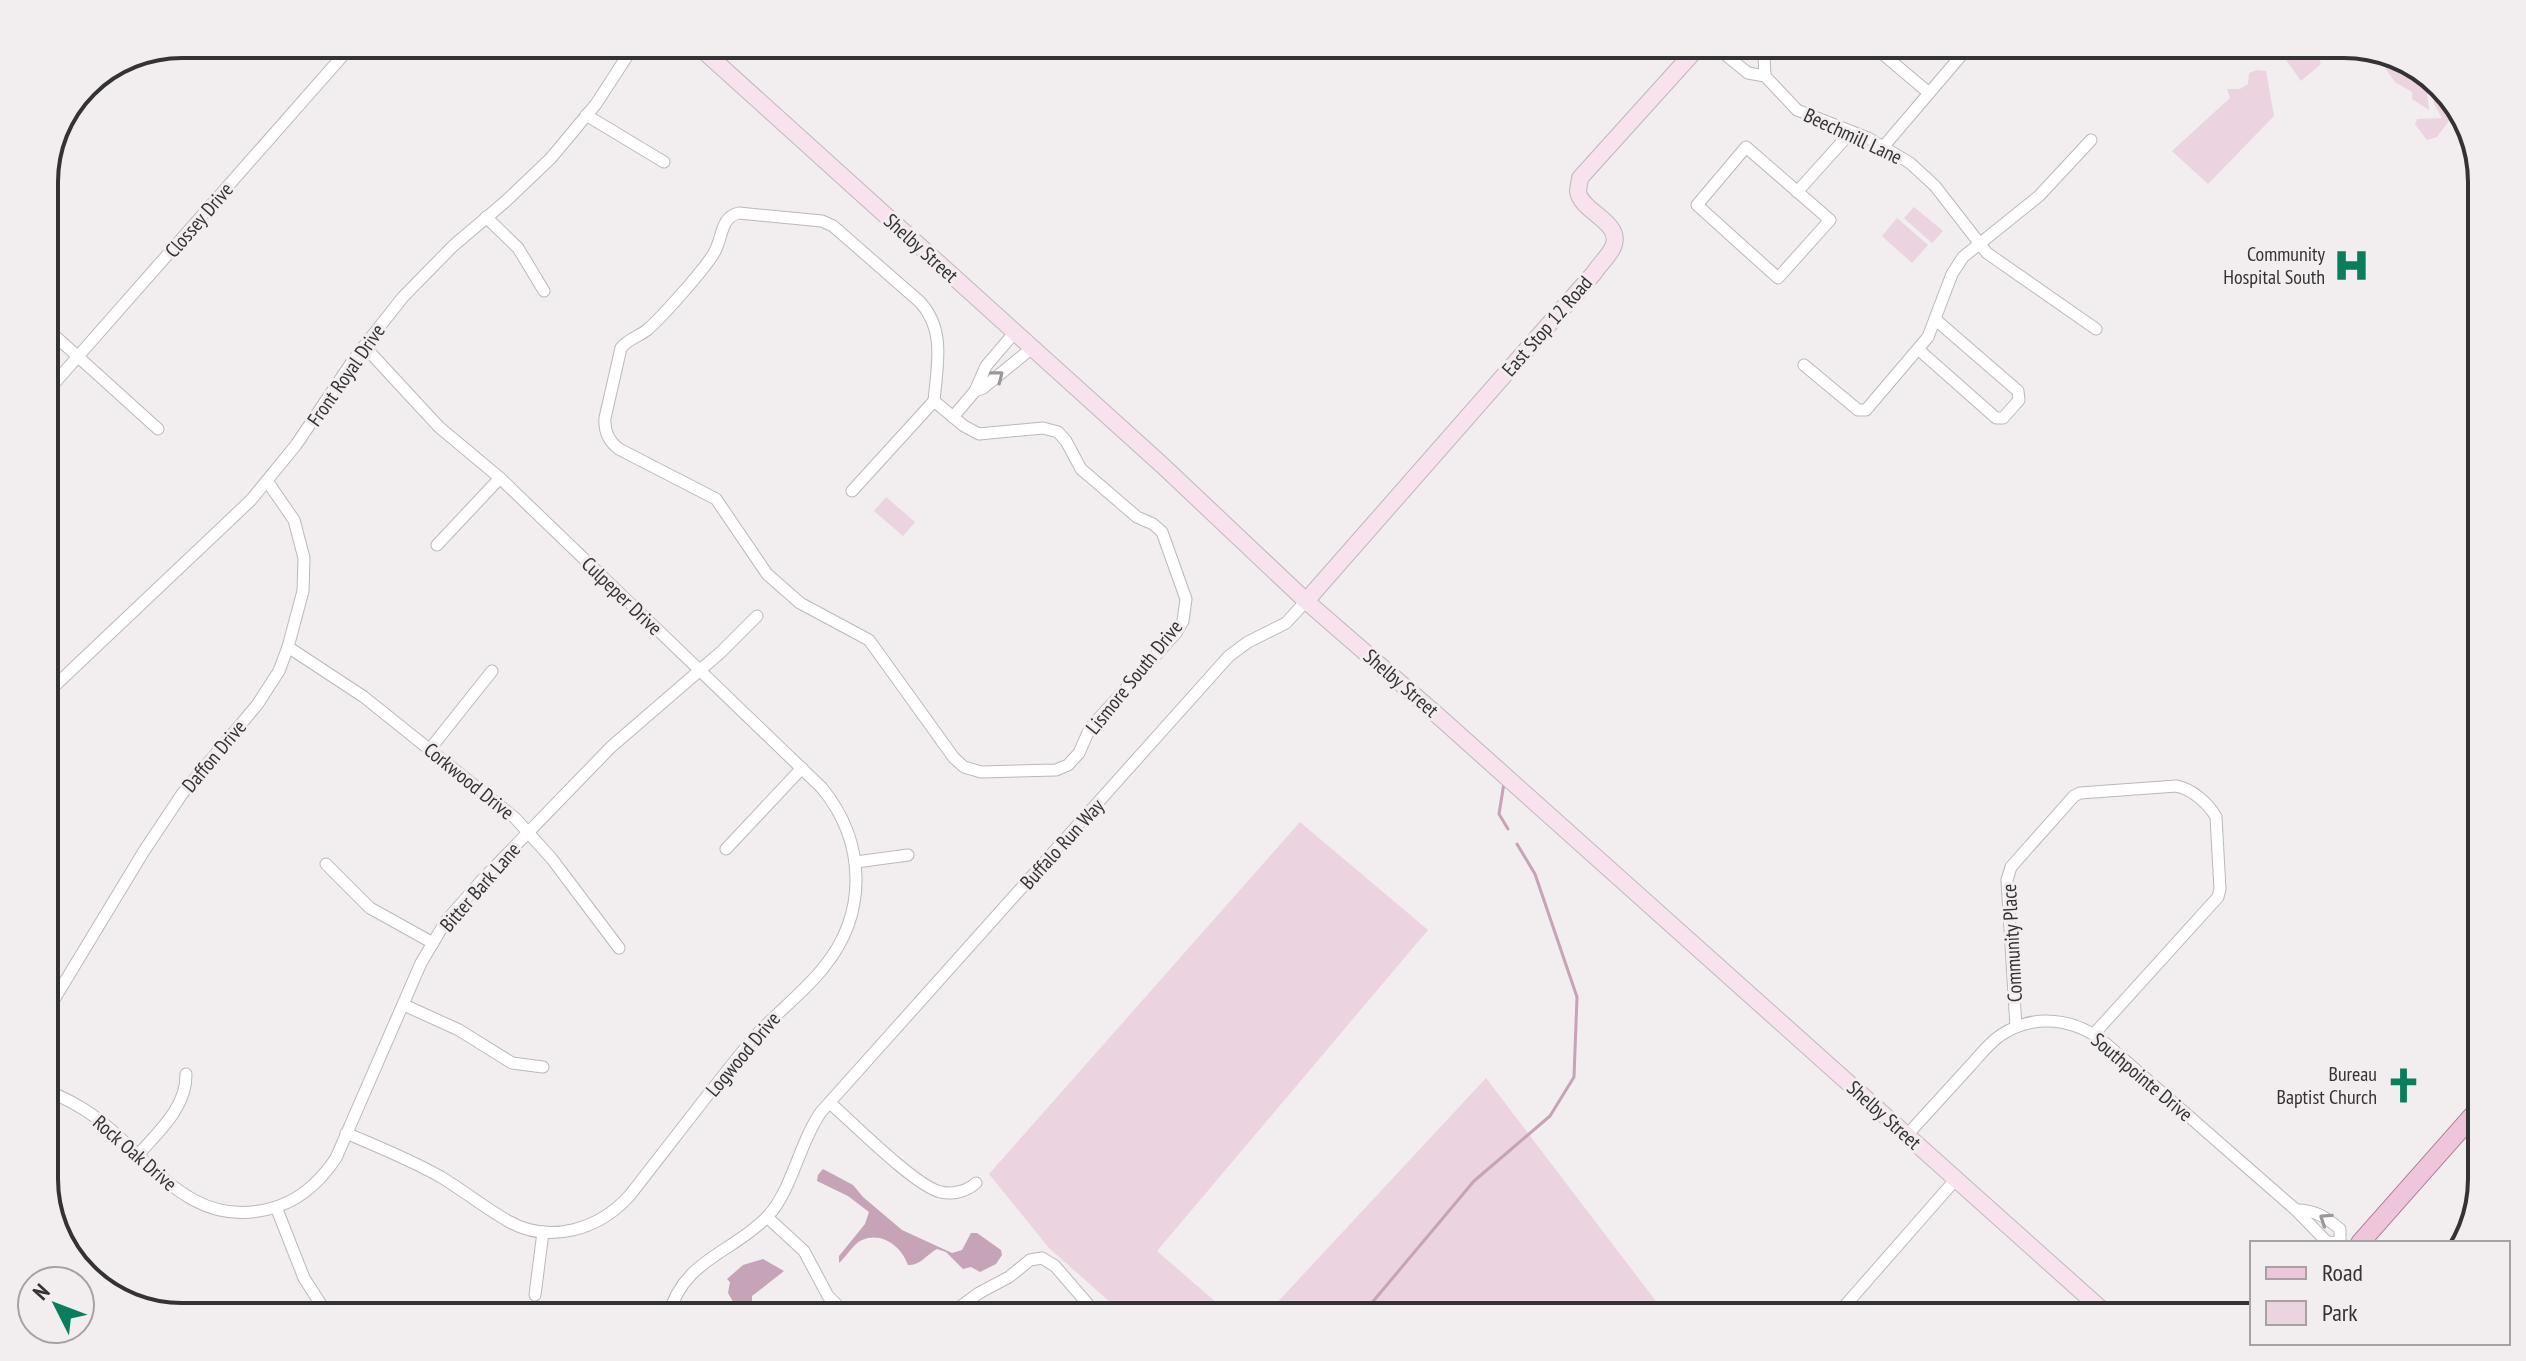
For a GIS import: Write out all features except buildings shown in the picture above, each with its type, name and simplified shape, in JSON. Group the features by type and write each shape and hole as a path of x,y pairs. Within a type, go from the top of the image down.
{"main road":[{"path":"2362,1241 2468,1121"}],"street":[{"name":"Clossey Drive","path":"58,379 341,58"},
{"name":"Front Royal Drive","path":"58,683 227,526 296,445 364,346 419,279 551,158 608,87 626,58"},
{"name":"Shelby Street","path":"712,58 1306,601 2092,1303"},
{"name":"East Stop 12 Road","path":"1306,601 1594,273 1614,246 1614,235 1608,225 1581,198 1578,190 1580,178 1688,58"},
{"name":"Beechmill Lane","path":"1729,58 1748,73 1765,76 1797,110 1884,146 1910,163 1935,186 1979,245 2096,329"},
{"path":"1764,58 1765,76"},
{"path":"1888,58 1929,93"},
{"path":"1884,146 1958,58"},
{"path":"586,115 664,162"},
{"path":"1797,192 1851,132"},
{"path":"1804,365 1858,410 1864,411 1919,350 1936,320 1952,274 1963,257 2039,196 2091,140"},
{"path":"1746,147 1797,192 1830,220 1778,278 1697,205 1746,147"},
{"name":"Lismore South Drive","path":"934,401 939,343 927,310 833,226 822,221 739,213 730,216 724,224 712,256 648,328 623,345 605,422 609,439 619,449 716,499 767,574 800,603 869,640 954,758 964,767 981,772 1056,770 1071,762 1079,753 1090,728 1176,633 1183,621 1186,599 1159,528 1137,517 1081,469 1060,434 1043,428 979,434 953,417"},
{"path":"486,217 518,248 544,291"},
{"path":"1919,350 1996,418 2003,418 2019,400 2018,391 1936,320"},
{"path":"852,491 934,401 953,417 975,391 986,366 1015,332"},
{"path":"58,339 158,429"},
{"name":"Culpeper Drive","path":"364,346 439,427 500,478 822,788 839,812 851,838 856,862"},
{"path":"975,391 983,388 1032,348"},
{"path":"437,545 500,478"},
{"name":"Daffon Drive","path":"58,993 182,794 257,705 279,671 303,591 304,558 294,520 267,481"},
{"name":"Buffalo Run Way","path":"767,1217 780,1198 811,1127 830,1103 1229,656 1248,642 1286,623 1306,601"},
{"name":"Bitter Bark Lane","path":"276,1207 303,1194 336,1158 433,943 459,905 611,747 700,671 757,616"},
{"name":"Corkwood Drive","path":"288,647 348,685 501,806 529,832 619,948"},
{"path":"430,749 492,671"},
{"path":"726,849 802,768"},
{"name":"Community Place","path":"2016,1027 2008,875 2011,867 2074,796 2085,791 2180,787 2192,792 2215,815 2218,897 2094,1034"},
{"path":"856,862 908,855"},
{"name":"Logwood Drive","path":"543,1232 589,1225 627,1199 754,1038 831,959 844,938 853,910 857,891 856,862"},
{"path":"326,864 370,908 433,943"},
{"path":"404,1005 459,1030 512,1063 543,1067"},
{"name":"Southpointe Drive","path":"1907,1135 1993,1041 2031,1022 2071,1024 2094,1034 2296,1210 2326,1241"},
{"path":"138,1155 174,1113 182,1098 186,1074"},
{"name":"Rock Oak Drive","path":"58,1096 85,1109 177,1191 199,1204 242,1213 276,1207"},
{"path":"830,1103 928,1188 952,1193 968,1189 976,1183"},
{"path":"346,1133 439,1176 507,1221 543,1232 535,1295"},
{"path":"1847,1303 1956,1179"},
{"path":"276,1207 304,1278 320,1303"},
{"path":"673,1303 691,1274 706,1260 767,1217 804,1251 828,1296 835,1303"},
{"path":"965,1303 1009,1277 1027,1261 1045,1259 1055,1266 1087,1303"}],"green space":[{"path":"2285,58 2318,58 2321,64 2301,81"},
{"path":"2385,68 2399,71 2426,89 2429,110 2412,99 2412,92 2395,82"},
{"path":"2266,71 2274,116 2208,184 2172,151 2230,98 2227,89 2240,89 2248,84 2249,73"},
{"path":"2433,96 2450,119 2437,137 2427,140 2415,124 2417,119 2442,118"},
{"path":"1914,207 1943,231 1932,243 1904,218"},
{"path":"1897,218 1928,245 1912,263 1882,236"},
{"path":"886,497 915,522 903,536 874,511"},
{"path":"1300,822 1428,930 1157,1251 1217,1303 1111,1303 1049,1248 989,1174"},
{"path":"1486,1078 1657,1303 1277,1303"}],"shaded area":[{"path":"823,1169 853,1185 902,1230 952,1253 962,1250 971,1233 977,1233 1001,1250 1002,1255 996,1264 980,1272 971,1267 963,1269 946,1252 937,1249 920,1262 908,1265 901,1252 890,1242 869,1238 856,1244 839,1263 839,1256 865,1224 869,1212 848,1196 817,1181"},
{"path":"763,1259 784,1271 752,1296 752,1303 734,1303 728,1293 730,1282 727,1279 743,1265"}],"waterway":[{"path":"1504,783 1499,814 1508,829"},
{"path":"1372,1303 1474,1181 1550,1116 1574,1077 1577,997 1535,874 1517,844"}],"place":[{"name":"Community Hospital South","path":"2351,266"},
{"name":"Bureau Baptist Church","path":"2403,1085"}]}
